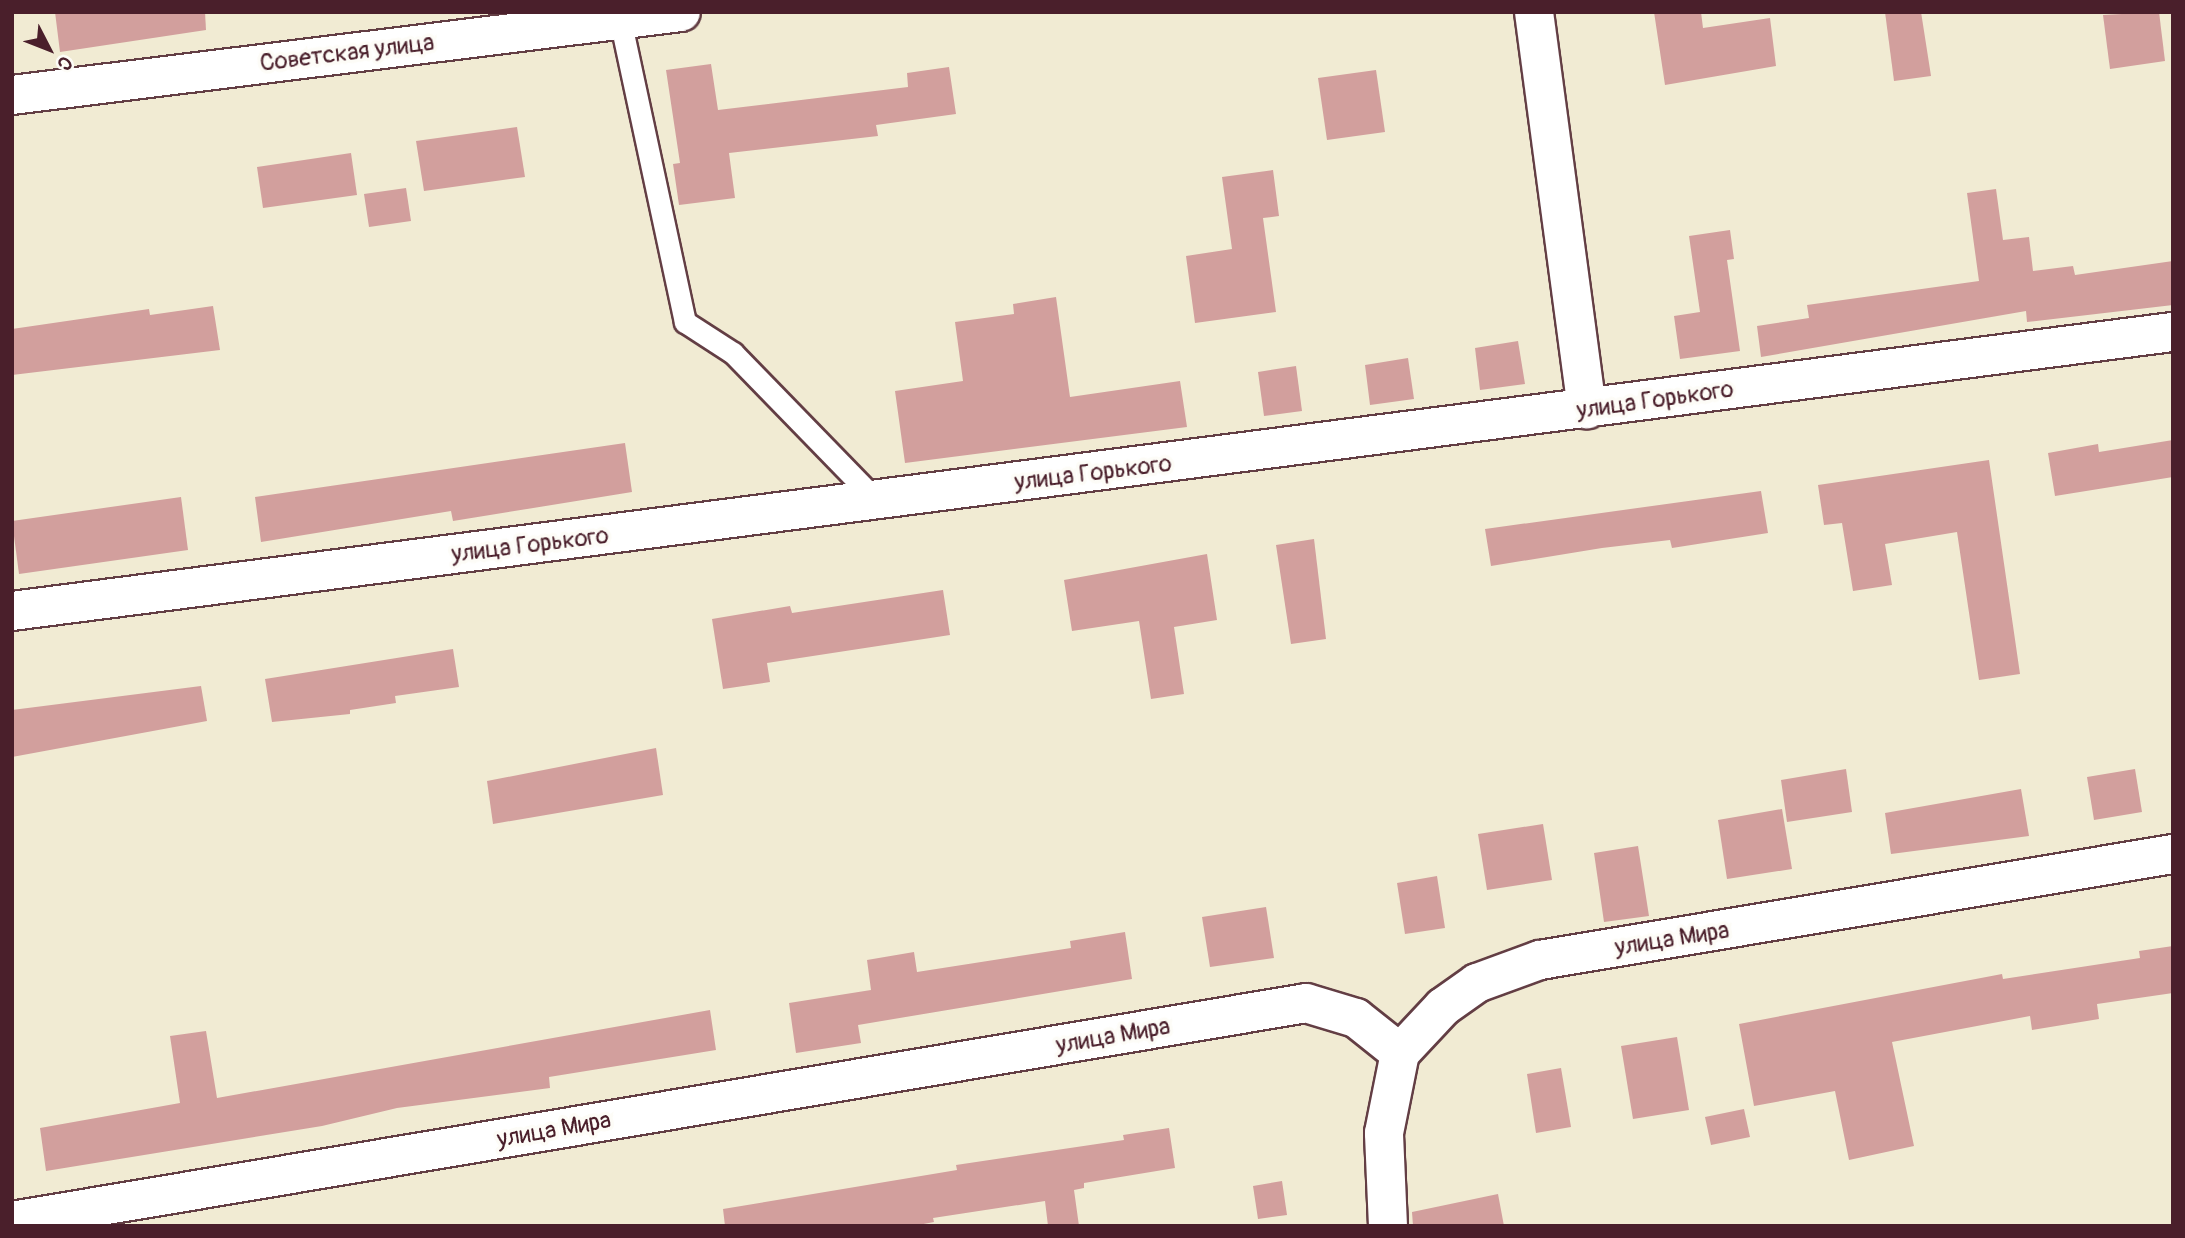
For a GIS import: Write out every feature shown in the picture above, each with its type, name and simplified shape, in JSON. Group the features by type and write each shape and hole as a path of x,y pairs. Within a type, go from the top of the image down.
{"street":[{"name":"Советская улица","path":"12,95 681,12"},
{"path":"1534,12 1587,410"},
{"name":"улица Горького","path":"12,611 1587,410 2173,332"},
{"name":"улица Мира","path":"12,1221 1306,1003 1356,1018 1404,1046 1443,1007 1477,983 1540,960 2173,854"},
{"path":"1388,1226 1384,1133 1404,1046"}],"lane":[{"path":"620,19 685,322 733,353 877,500"}],"building":[{"path":"55,12 205,12 206,30 60,52"},
{"path":"1654,12 1701,12 1703,28 1770,18 1776,66 1665,85"},
{"path":"1885,12 1921,12 1931,76 1894,81"},
{"path":"2159,12 2165,61 2110,69 2103,15"},
{"path":"711,64 718,110 908,87 907,73 949,67 956,114 876,125 878,136 729,153 735,198 679,205 673,164 680,163 666,70"},
{"path":"1376,70 1385,132 1327,140 1318,78"},
{"path":"517,127 525,177 424,191 416,141"},
{"path":"351,153 357,195 263,208 257,167"},
{"path":"1273,170 1279,216 1263,218 1276,312 1195,323 1186,256 1232,249 1222,177"},
{"path":"406,188 411,221 369,227 364,194"},
{"path":"1996,189 2003,240 2029,237 2033,271 2073,266 2075,275 2173,261 2173,305 2027,322 2026,311 1761,357 1757,326 1809,318 1807,305 1979,281 1967,193"},
{"path":"1730,230 1734,259 1727,260 1740,351 1680,359 1674,316 1700,312 1689,236"},
{"path":"1056,297 1070,397 1180,381 1187,427 905,463 895,391 963,381 955,322 1014,314 1013,304"},
{"path":"213,306 220,350 12,375 12,329 149,309 150,315"},
{"path":"1518,341 1525,384 1480,390 1475,348"},
{"path":"1408,358 1414,399 1370,405 1365,365"},
{"path":"1296,366 1302,411 1264,416 1258,372"},
{"path":"2173,440 2173,477 2055,496 2048,453 2098,444 2099,452"},
{"path":"625,443 632,492 453,521 451,511 261,542 255,497"},
{"path":"1989,460 2020,674 1979,680 1957,532 1885,544 1892,585 1853,591 1842,523 1824,525 1818,485"},
{"path":"1761,491 1768,533 1672,548 1670,540 1602,548 1491,566 1485,529"},
{"path":"181,497 188,550 19,574 12,521"},
{"path":"1314,539 1326,639 1291,644 1276,545"},
{"path":"1207,554 1217,620 1174,627 1184,694 1151,699 1139,621 1072,631 1064,580"},
{"path":"943,590 950,635 767,663 770,682 723,689 712,619 790,606 792,613"},
{"path":"453,649 459,687 395,696 396,703 350,710 350,714 272,722 265,679"},
{"path":"201,686 207,721 12,757 12,710"},
{"path":"656,748 663,795 493,824 487,781"},
{"path":"1846,769 1852,812 1787,822 1781,780"},
{"path":"2135,769 2142,812 2094,820 2087,777"},
{"path":"2021,789 2029,836 1891,854 1885,813"},
{"path":"1782,809 1792,869 1727,879 1718,820"},
{"path":"1543,824 1552,880 1487,890 1478,834"},
{"path":"1638,846 1649,916 1604,922 1594,853"},
{"path":"1437,876 1445,928 1405,934 1397,883"},
{"path":"1266,907 1274,958 1210,967 1202,917"},
{"path":"1125,932 1132,979 858,1025 861,1043 796,1053 789,1003 871,990 867,960 914,952 917,972 1071,948 1070,941"},
{"path":"2173,946 2173,993 2097,1004 2099,1019 2032,1030 2030,1016 1892,1042 1914,1146 1849,1160 1835,1091 1754,1106 1739,1024 2002,974 2003,979 2140,958 2139,951"},
{"path":"710,1010 716,1050 549,1077 550,1088 397,1108 322,1126 46,1171 40,1128 180,1103 170,1036 206,1031 217,1098"},
{"path":"1677,1037 1689,1110 1633,1119 1621,1046"},
{"path":"1561,1068 1571,1127 1536,1133 1527,1074"},
{"path":"1744,1109 1750,1137 1711,1145 1705,1117"},
{"path":"1169,1128 1175,1168 1084,1183 1084,1188 1074,1190 1079,1226 1048,1226 1045,1201 933,1218 934,1222 913,1226 725,1226 723,1209 957,1170 956,1165 1124,1140 1123,1135"},
{"path":"1282,1181 1287,1215 1258,1219 1253,1186"},
{"path":"1498,1194 1504,1226 1413,1226 1412,1212"}]}
